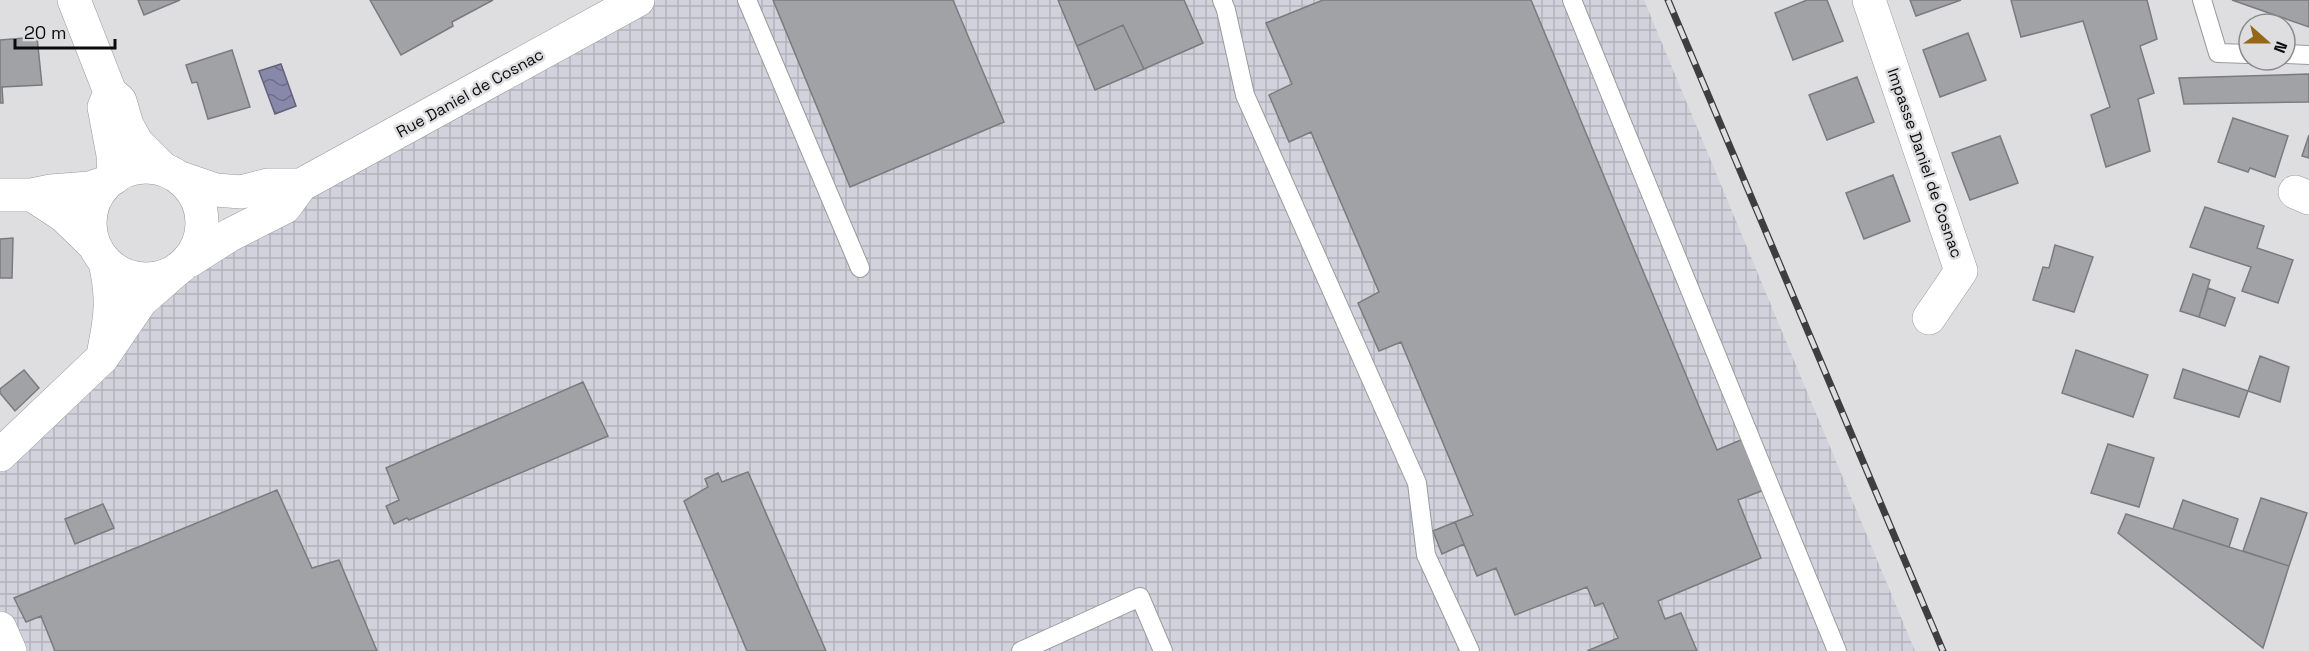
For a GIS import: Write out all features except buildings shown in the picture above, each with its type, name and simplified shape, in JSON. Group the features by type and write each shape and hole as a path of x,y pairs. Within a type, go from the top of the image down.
{"street":[{"path":"0,455 102,358 141,301 181,267 199,244 203,225 202,210 194,192 137,143 127,125 120,100 110,92 74,0"},
{"name":"Rue Daniel de Cosnac","path":"181,267 230,236 285,207 301,185 639,0"},
{"name":"Impasse Daniel de Cosnac","path":"1869,0 1961,271 1929,318"},
{"path":"102,358 110,321 111,290 90,227 92,207 96,198 111,180 113,155 104,107 110,92"},
{"path":"0,195 32,195 90,188 111,180 124,171 143,166 172,173"},
{"name":"Rue Daniel de Cosnac","path":"172,173 216,190 240,192 268,185 301,185"},
{"path":"32,195 64,216 121,274 135,279 154,279 181,267"},
{"path":"0,628 10,651"}],"lane":[{"path":"747,0 860,268"},
{"path":"1222,0 1245,95 1417,483 1426,555 1470,651"},
{"path":"1572,0 1836,651"},
{"path":"2202,0 2217,53 2237,54"},
{"path":"1021,651 1140,597 1163,651"}],"shaded area":[{"path":"628,0 1644,0 1915,651 0,651 0,451 178,279"}],"water":[{"path":"281,64 296,106 275,114 259,71"}],"railway":[{"path":"1668,0 1943,651"}]}
